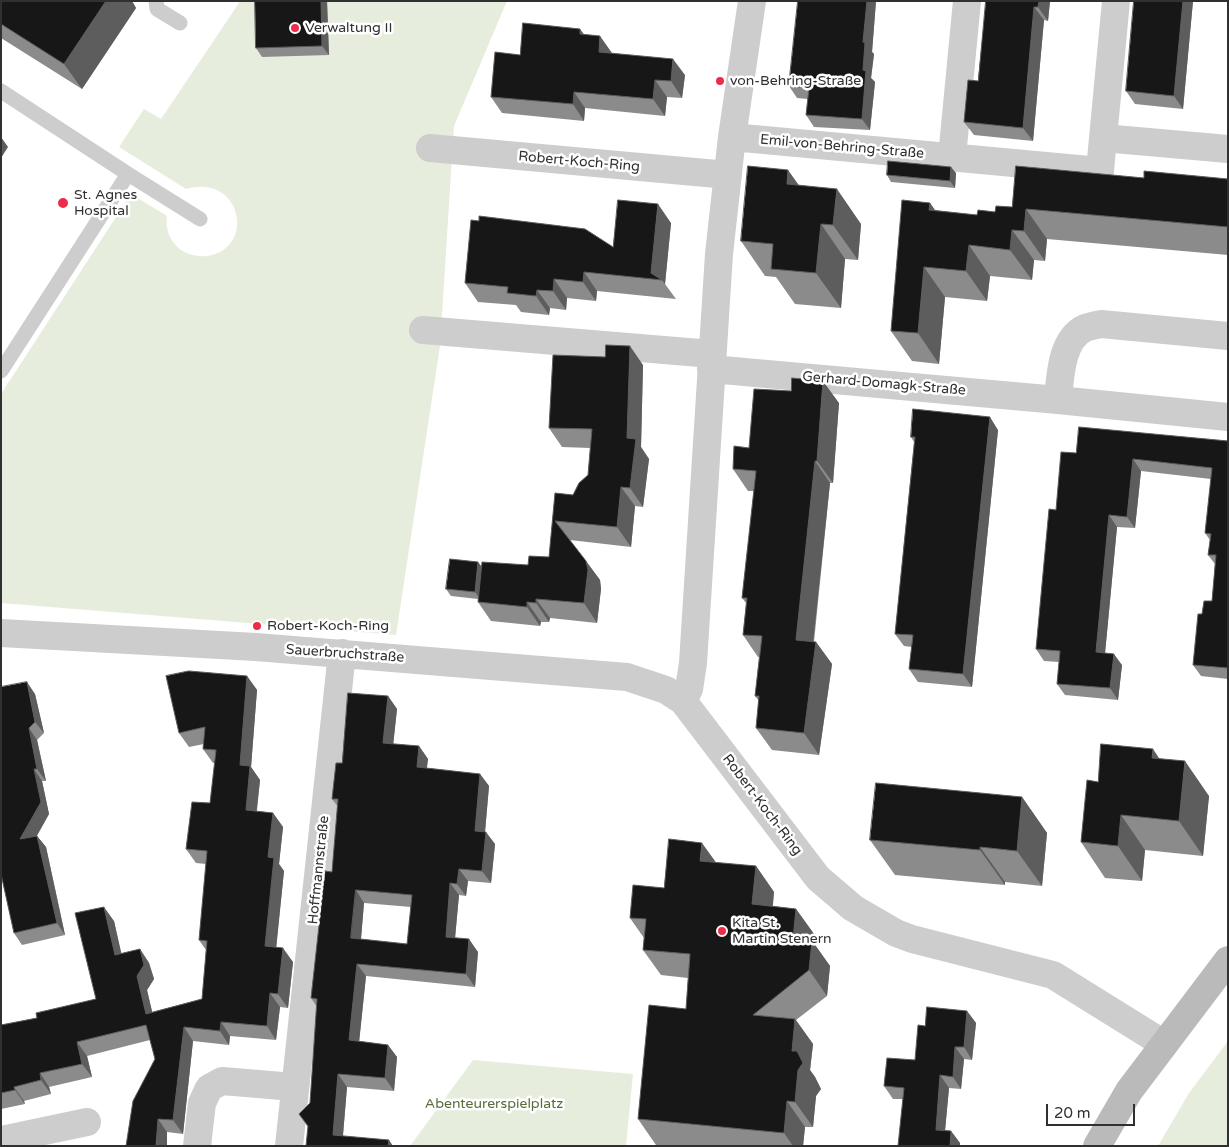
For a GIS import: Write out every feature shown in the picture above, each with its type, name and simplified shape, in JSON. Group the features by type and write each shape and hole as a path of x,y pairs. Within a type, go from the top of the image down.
{"main road":[{"path":"1097,1146 1129,1091 1228,960"}],"street":[{"path":"683,701 689,689 693,663 719,254 732,137 752,1"},
{"path":"952,157 967,1"},
{"name":"Emil-von-Behring-Straße","path":"732,137 1100,171 1116,1"},
{"path":"1103,138 1228,149"},
{"name":"Robert-Koch-Ring","path":"430,148 728,175"},
{"path":"1058,400 1064,357 1073,339 1084,328 1101,324 1228,336"},
{"path":"423,330 712,362"},
{"name":"Gerhard-Domagk-Straße","path":"712,362 1228,417"},
{"name":"Sauerbruchstraße","path":"1,633 342,653 627,677 666,690 683,701"},
{"name":"Hoffmannstraße","path":"288,1146 342,653"},
{"name":"Robert-Koch-Ring","path":"683,701 818,878 853,908 896,933 1053,975 1164,1044"},
{"path":"197,1146 202,1102 209,1088 222,1081 294,1087"},
{"path":"1,1140 87,1122"}],"lane":[{"path":"153,4 180,22"},
{"path":"1,91 200,218"},
{"path":"1,371 124,171"}],"green space":[{"path":"238,1 507,1 454,126 440,346 396,635 1,603 1,394 131,194 167,216 167,226 171,239 177,247 187,253 207,256 223,251 232,241 237,228 236,214 231,202 220,192 205,187 186,189 119,147 144,109 161,119 239,3"},
{"path":"1228,1041 1228,1146 1158,1146 1189,1093"},
{"name":"Abenteurerspielplatz","path":"473,1060 633,1074 626,1146 410,1146"}],"building":[{"path":"1,1 106,1 64,64 1,24"},
{"name":"Verwaltung II","path":"255,1 321,1 322,46 256,48"},
{"path":"798,1 867,1 863,42 865,43 863,70 866,71 862,119 806,115 809,88 789,86"},
{"path":"986,1 1039,1 1038,7 1034,7 1023,128 964,122 968,80 978,81"},
{"path":"1134,1 1183,1 1174,96 1126,91"},
{"path":"523,23 580,29 580,34 600,36 599,52 673,59 671,81 655,80 653,99 574,92 573,104 491,97 495,52 520,55"},
{"path":"888,161 951,167 950,181 887,175"},
{"path":"748,166 788,170 787,184 837,189 833,225 821,224 816,273 771,269 773,244 741,241"},
{"path":"1016,166 1144,178 1144,171 1228,179 1228,227 1026,209 1024,231 1012,230 1010,250 969,245 966,271 924,267 918,333 891,331 902,200 930,203 929,210 977,215 978,210 995,212 996,206 1012,207"},
{"path":"618,200 658,204 651,273 662,280 584,272 583,282 554,279 553,291 537,290 536,296 507,293 508,287 465,283 471,220 479,221 479,216 585,229 613,247"},
{"path":"606,345 630,346 627,438 636,439 630,488 621,487 617,527 555,521 586,561 588,570 584,603 536,599 536,603 527,602 527,607 478,602 482,562 528,565 529,556 549,557 555,493 573,495 579,483 588,475 592,429 549,428 553,355 605,357"},
{"path":"792,378 823,381 817,461 815,461 796,640 816,642 804,733 756,728 759,696 755,696 762,636 743,635 747,598 742,598 756,471 733,469 734,446 749,448 754,389 791,391"},
{"path":"913,409 990,417 963,674 909,669 913,635 895,634 915,437 911,437"},
{"path":"1079,427 1228,441 1228,668 1193,665 1198,614 1202,614 1204,601 1212,601 1216,555 1208,555 1211,534 1205,533 1212,468 1133,459 1127,517 1109,515 1096,652 1114,654 1110,688 1057,684 1060,651 1036,649 1049,509 1056,510 1061,452 1076,453"},
{"path":"450,559 478,562 475,592 446,589"},
{"path":"189,671 247,676 240,765 250,766 246,810 273,813 268,857 274,858 265,946 283,948 278,994 270,993 267,1026 221,1022 220,1031 184,1027 173,1120 158,1119 156,1146 126,1146 133,1101 155,1059 146,1025 77,1042 82,1064 40,1073 41,1080 14,1087 15,1090 1,1093 1,1025 37,1018 36,1013 96,999 75,913 104,907 115,955 140,949 144,965 137,976 146,1014 202,999 207,941 199,940 207,851 186,849 192,802 210,803 216,750 203,749 205,727 179,733 166,676"},
{"path":"27,682 35,722 29,728 37,769 34,769 41,802 20,839 37,836 57,923 14,933 1,874 1,687"},
{"path":"348,693 388,696 383,743 419,746 417,767 480,774 475,831 486,832 482,871 459,869 457,884 450,883 446,937 469,939 466,974 357,964 349,1040 388,1045 385,1078 338,1074 333,1135 389,1140 388,1146 306,1146 308,1126 299,1114 310,1103 317,999 311,998 325,871 332,872 338,799 332,799 336,763 342,763","holes":["356,890 412,895 407,944 351,938"]},
{"path":"1101,744 1153,749 1152,758 1185,761 1179,821 1121,815 1118,846 1081,842 1087,780 1098,782"},
{"path":"876,783 1022,797 1017,851 980,847 980,850 870,840"},
{"path":"669,839 702,843 700,861 756,866 752,904 796,909 793,939 812,941 809,970 753,1015 795,1019 792,1051 797,1051 803,1063 798,1070 795,1102 787,1101 784,1133 638,1119 649,1005 686,1009 690,954 643,950 646,919 630,918 633,885 664,888"},
{"path":"927,1007 967,1011 964,1047 955,1047 953,1077 940,1075 936,1130 951,1131 950,1146 898,1146 904,1088 884,1086 887,1058 915,1060 918,1025 925,1026"}],"place":[{"name":"Verwaltung II","path":"295,28"},
{"name":"von-Behring-Straße","path":"720,81"},
{"name":"St. Agnes Hospital","path":"63,203"},
{"name":"Robert-Koch-Ring","path":"257,626"},
{"name":"Kita St. Martin Stenern","path":"722,931"}]}
